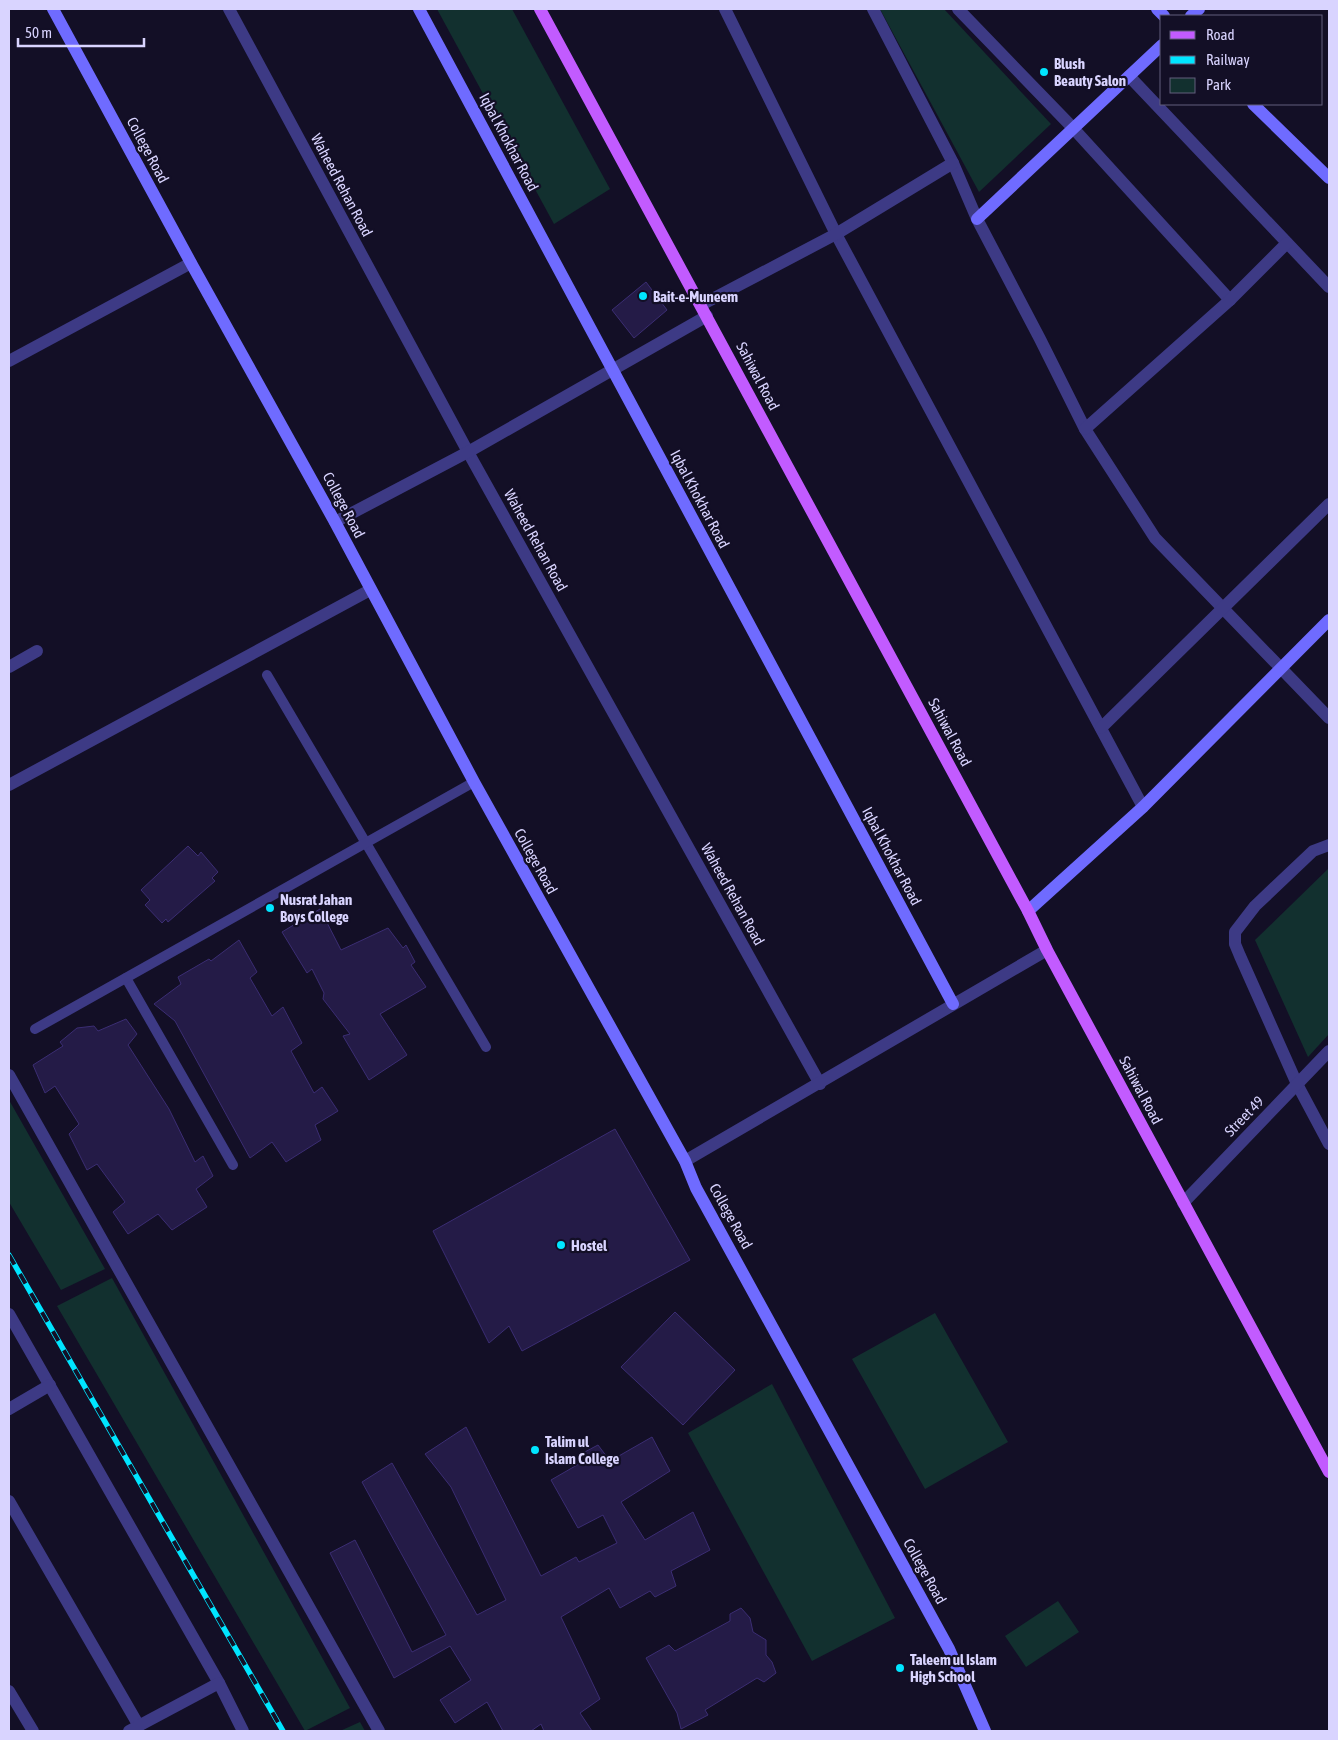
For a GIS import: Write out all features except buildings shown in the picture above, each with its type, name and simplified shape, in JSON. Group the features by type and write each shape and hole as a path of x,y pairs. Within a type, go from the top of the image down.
{"main road":[{"name":"College Road","path":"53,9 335,522 474,782 685,1161 696,1188 950,1649 985,1731"},
{"name":"Iqbal Khokhar Road","path":"419,9 954,1004"},
{"name":"Sahiwal Road","path":"540,9 1329,1472"},
{"path":"977,219 1160,47"},
{"path":"1254,105 1329,178"},
{"path":"1028,911 1143,807 1329,620"}],"street":[{"name":"Waheed Rehan Road","path":"229,9 468,452 820,1084"},
{"path":"725,9 836,234 1143,807"},
{"path":"873,9 953,162 977,219 1086,429 1155,538 1329,718"},
{"path":"958,9 1073,128 1230,300"},
{"path":"1129,76 1329,287"},
{"path":"335,522 468,452 612,370 704,311 836,234 953,162"},
{"path":"1086,429 1230,300 1287,242"},
{"path":"9,360 191,263"},
{"path":"1101,728 1329,504"},
{"path":"9,785 370,590"},
{"path":"9,667 37,651"},
{"path":"1329,845 1313,851 1255,906 1235,932 1235,944 1240,956 1298,1084 1329,1144"},
{"path":"685,1161 1048,950"},
{"name":"Street 49","path":"1183,1203 1329,1052"},
{"path":"9,1075 379,1731"},
{"path":"9,1314 219,1683 243,1731"},
{"path":"9,1409 50,1385"},
{"path":"9,1501 134,1728 219,1683"},
{"path":"9,1691 33,1731"}],"lane":[{"path":"267,675 486,1047"},
{"path":"35,1029 474,782"},
{"path":"126,978 233,1165"}],"green space":[{"path":"437,9 512,9 610,189 554,224"},
{"path":"880,9 944,9 1051,124 979,192"},
{"path":"1329,868 1329,1034 1308,1057 1255,940"},
{"path":"9,1100 105,1269 61,1290 9,1202"},
{"path":"112,1278 350,1708 305,1731 57,1306"},
{"path":"935,1313 1008,1442 925,1489 852,1359"},
{"path":"772,1384 895,1618 812,1661 688,1433"},
{"path":"1058,1601 1079,1632 1026,1667 1005,1636"},
{"path":"360,1722 365,1731 340,1731"}],"railway":[{"path":"9,1255 283,1731"}],"place":[{"name":"Blush Beauty Salon","path":"1044,72"},
{"name":"Bait-e-Muneem","path":"643,296"},
{"name":"Nusrat Jahan Boys College","path":"270,908"},
{"name":"Hostel","path":"561,1245"},
{"name":"Talim ul Islam College","path":"535,1450"},
{"name":"Taleem ul Islam High School","path":"900,1668"}]}
